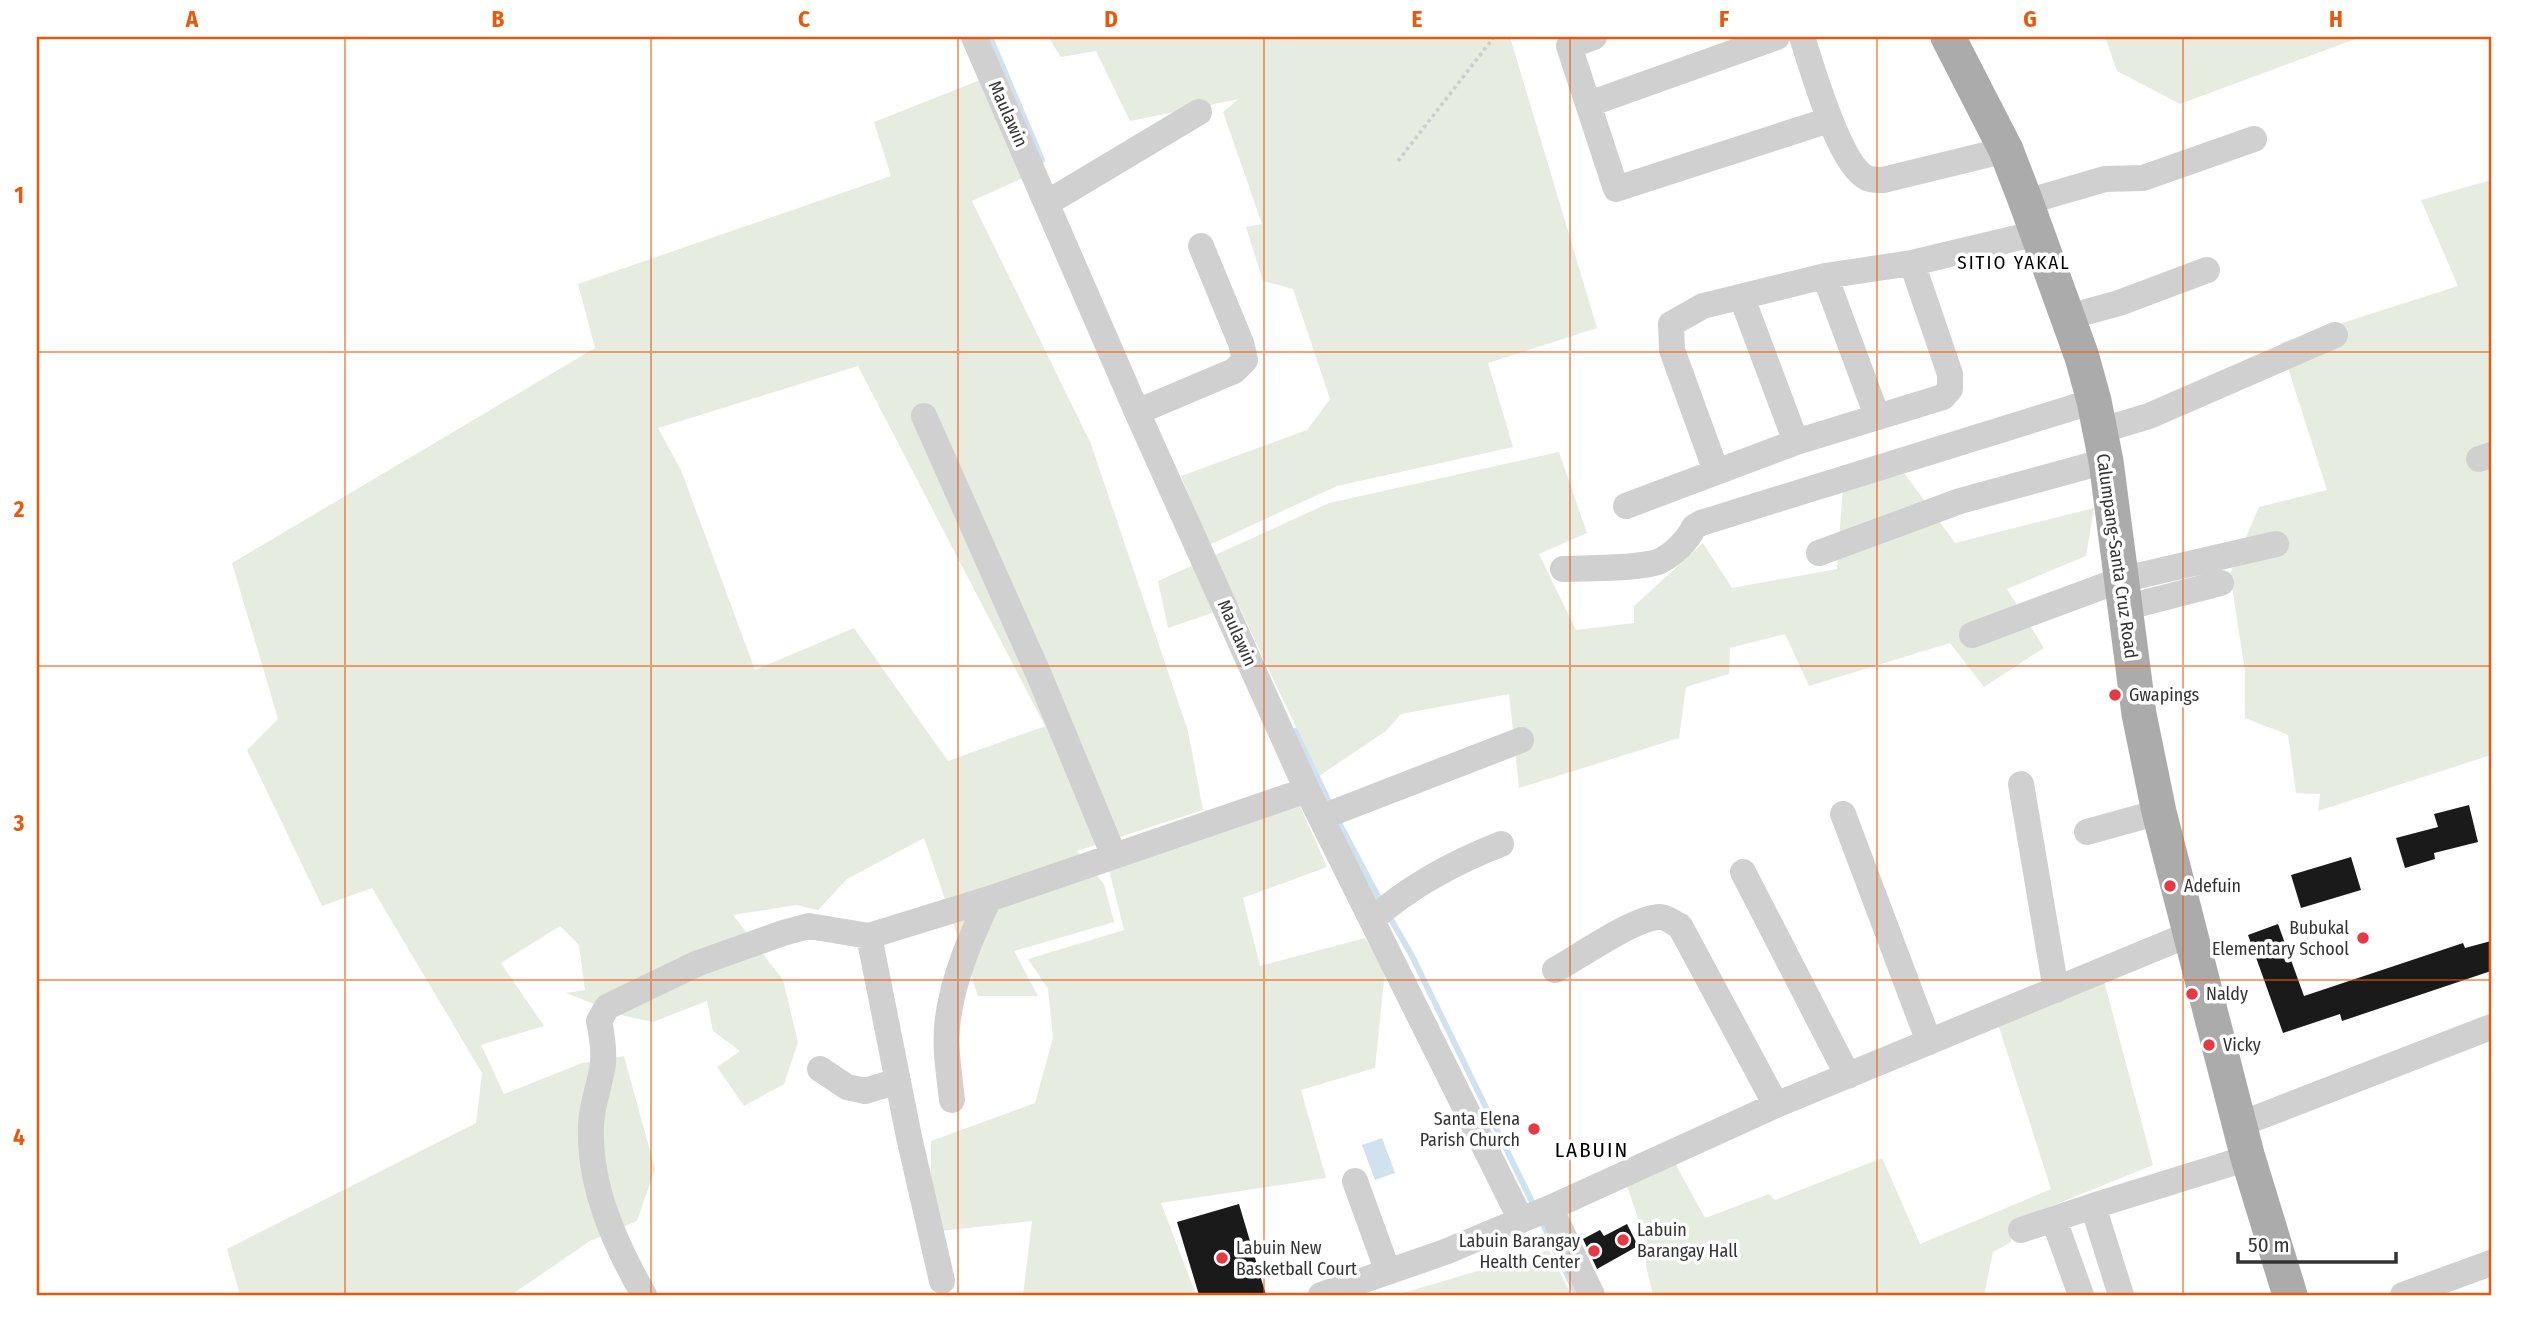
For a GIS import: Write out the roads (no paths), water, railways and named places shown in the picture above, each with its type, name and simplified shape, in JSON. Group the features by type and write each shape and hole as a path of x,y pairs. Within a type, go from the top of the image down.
{"main road":[{"name":"Calumpang-Santa Cruz Road","path":"1948,37 2006,150 2032,217 2068,317 2100,431 2139,714 2159,811 2248,1158 2290,1295"}],"street":[{"name":"Maulawin","path":"974,37 1137,412 1307,790 1521,1220"},
{"path":"1594,37 1569,46 1616,190 1829,120"},
{"path":"1589,104 1777,37"},
{"path":"1802,37 1829,120 1856,169 1868,179 1883,180 2006,150"},
{"path":"1047,203 1199,112"},
{"path":"1716,471 1672,350 1669,334 1671,324 1703,306 1825,276 1912,263 2032,217 2105,179 2143,178 2254,139"},
{"path":"1137,412 1234,371 1245,360 1241,343 1201,246"},
{"path":"1626,506 1796,442 1877,415 1943,397 1950,389 1950,374 1912,263"},
{"path":"2068,317 2119,303 2207,270"},
{"path":"1825,276 1877,415"},
{"path":"1742,298 1796,442"},
{"path":"1563,569 1659,561 1674,552 1694,527 1701,523 2100,431 2149,415 2334,335"},
{"path":"924,416 1039,675 1114,856"},
{"path":"1819,553 1960,500 2100,431"},
{"path":"1972,635 2122,594 2276,544"},
{"path":"2122,594 2221,583"},
{"path":"1322,817 1521,740"},
{"path":"2021,784 2056,989"},
{"path":"644,1295 618,1249 602,1202 592,1150 590,1125 603,1063 599,1021 607,1007 696,964 783,933 808,926 869,936 989,899 1307,790"},
{"path":"2087,832 2159,811"},
{"path":"1843,814 1929,1042"},
{"path":"1373,919 1394,900 1437,874 1501,844"},
{"path":"1744,872 1848,1076"},
{"path":"952,1100 947,1053 948,1019 960,967 989,899"},
{"path":"1555,970 1649,918 1663,917 1680,926 1776,1105"},
{"path":"1321,1295 1444,1252 1489,1220 1521,1220 1550,1208 1776,1105 2190,934"},
{"path":"869,936 942,1281"},
{"path":"2241,1124 2491,1027"},
{"path":"820,1069 847,1087 865,1091 898,1081"},
{"path":"2021,1230 2248,1158"},
{"path":"1355,1181 1388,1272"},
{"path":"2093,1206 2121,1295"},
{"path":"1550,1208 1592,1295"},
{"path":"2054,1220 2081,1295"},
{"path":"2403,1295 2491,1263"}],"water":[{"path":"1382,1138 1395,1173 1375,1180 1362,1145"}],"waterway":[{"path":"990,37 1042,160"},
{"path":"1295,731 1331,806"},
{"path":"1337,819 1381,902"},
{"path":"1388,914 1412,956 1535,1208"},
{"path":"1540,1218 1577,1295"}],"place":[{"name":"Gwapings","path":"2115,695"},
{"name":"Adefuin","path":"2170,886"},
{"name":"Bubukal Elementary School","path":"2363,938"},
{"name":"Naldy","path":"2192,994"},
{"name":"Vicky","path":"2209,1045"},
{"name":"Santa Elena Parish Church","path":"1534,1129"},
{"name":"Labuin Barangay Hall","path":"1623,1240"},
{"name":"Labuin Barangay Health Center","path":"1594,1251"},
{"name":"Labuin New Basketball Court","path":"1222,1258"}],"district":[{"name":"SITIO YAKAL","path":"2014,262"},
{"name":"LABUIN","path":"1592,1150"}]}
